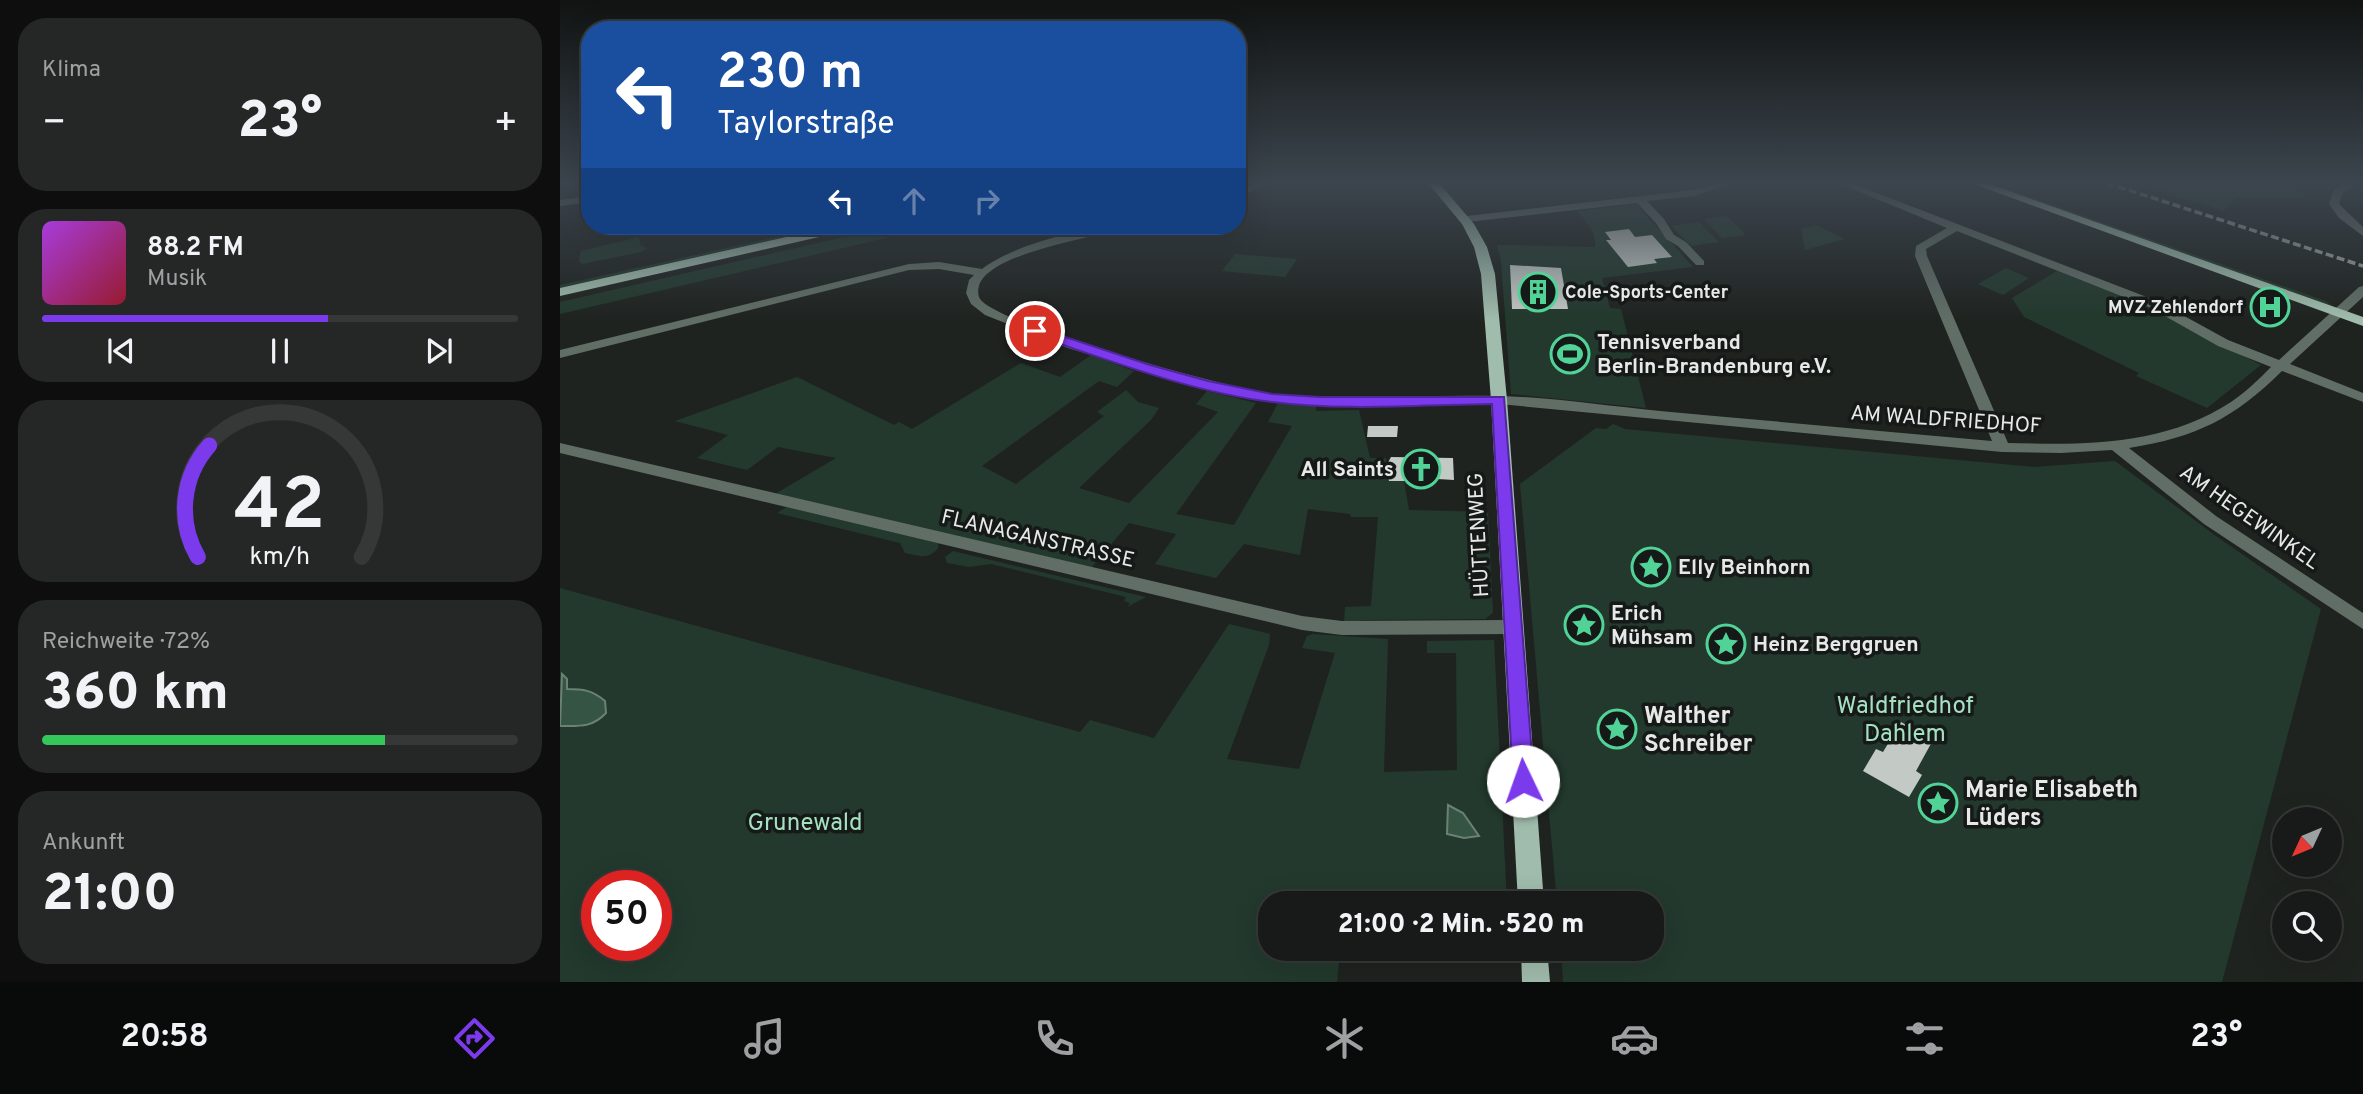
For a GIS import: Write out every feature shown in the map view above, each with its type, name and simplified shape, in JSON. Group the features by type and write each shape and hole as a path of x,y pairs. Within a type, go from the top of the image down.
{"main road":[{"name":"HÜTTENWEG","path":"1471,229 1486,263 1499,400 1511,626 1518,680 1530,891"},
{"path":"2108,229 2342,310 2363,312"},
{"path":"2121,229 2342,310 2363,322"},
{"path":"560,283 776,235"},
{"path":"560,292 810,235"},
{"path":"1535,961 1536,982"}],"street":[{"path":"1665,229 1670,237 1682,244 1700,263"},
{"path":"1952,229 1924,243 1920,248 1920,256 2002,447"},
{"path":"1961,229 2153,304 2215,339 2363,398"},
{"path":"560,354 909,267 943,264 965,271 982,272 999,260 1022,251 1087,235"},
{"name":"AM WALDFRIEDHOF","path":"982,272 975,280 972,293 980,306 989,312 1073,345 1206,385 1293,400 1499,400 2002,447 2043,448 2115,446 2178,432 2223,413 2281,366 2363,290"},
{"name":"AM HEGEWINKEL","path":"2115,446 2210,520 2363,622"},
{"name":"FLANAGANSTRASSE","path":"560,448 1302,623 1342,628 1511,626"}],"green space":[{"path":"1591,229 1658,229 1693,267 1602,278 1610,308 1621,309 1646,408 1511,394 1501,261 1497,245 1595,247"},
{"path":"1674,229 1706,229 1719,242 1691,246"},
{"path":"1713,229 1740,229 1746,235 1722,238"},
{"path":"1801,229 1824,229 1845,239 1805,250"},
{"path":"2112,229 2120,229 2326,301 2332,306"},
{"path":"785,235 803,235 560,290 560,285"},
{"path":"853,235 899,235 560,314 560,302"},
{"path":"639,237 641,246 648,248 641,252 582,264 579,261 581,251"},
{"path":"1235,254 1297,259 1285,277 1222,271"},
{"path":"2006,268 2029,278 2003,295 1978,284"},
{"path":"2057,271 2148,306 2261,365 2207,408 2136,376 2139,373 2024,317 2012,298"},
{"path":"1091,355 1134,371 1117,387 1099,381 982,466 1016,484 1104,416 1097,412 1126,390 1138,402 1159,408 1151,420 1079,488 1129,503 1218,412 1196,404 1207,391 1256,403 1176,514 1234,525 1292,426 1268,422 1278,403 1316,406 1316,411 1359,410 1370,458 1386,458 1389,481 1404,481 1409,510 1488,512 1493,613 1485,619 1344,622 1345,607 1371,606 1378,517 1351,517 1350,514 1308,509 1300,555 1244,544 1216,578 1155,564 1176,534 1129,523 1091,568 775,494 836,458 778,447 747,470 697,458 728,435 675,421 797,377 894,425 899,422 912,429 1021,363 1060,377"},
{"name":"Waldfriedhof Dahlem","path":"1613,424 1625,429 2034,467 2115,461 2321,609 2222,982 1563,982 1562,961 1664,961 1664,891 1556,891 1520,484 1596,428 1606,429"},
{"path":"787,507 938,543 938,548 927,556 905,553 900,543 777,513"},
{"path":"953,551 1146,597 1127,607 1130,603 1124,601 1126,597 991,564 969,567 947,563 945,557"},
{"name":"Grunewald","path":"560,588 1080,732 1090,720 1154,738 1229,624 1270,634 1269,645 1227,759 1299,769 1335,653 1302,648 1307,636 1313,634 1388,639 1384,772 1457,770 1456,653 1427,653 1427,641 1494,640 1506,891 1258,891 1258,961 1393,961 1339,962 1337,982 560,982"}],"shaded area":[{"path":"562,674 567,679 567,689 587,691 605,701 606,713 601,718 590,724 560,726"},
{"path":"1448,805 1463,813 1479,836 1464,838 1447,834"}],"building":[{"path":"1629,229 1635,237 1652,235 1672,257 1654,259 1657,263 1628,267 1606,240 1611,240 1605,232"},
{"name":"Cole-Sports-Center","path":"1510,265 1561,268 1568,309 1512,309"},
{"path":"1368,426 1398,426 1397,437 1367,437"},
{"name":"All Saints","path":"1391,457 1453,458 1454,480 1404,477 1404,481 1389,481 1385,468"},
{"path":"1901,722 1933,740 1916,771 1922,775 1909,797 1863,771 1876,749 1883,752"}],"railway":[{"path":"2248,229 2363,266"}],"place":[{"name":"Cole-Sports-Center","path":"1538,292"},
{"name":"MVZ Zehlendorf","path":"2270,307"},
{"name":"Tennisverband Berlin-Brandenburg e.V.","path":"1570,354"},
{"name":"All Saints","path":"1421,469"},
{"name":"Elly Beinhorn","path":"1651,567"},
{"name":"Erich Mühsam","path":"1584,625"},
{"name":"Heinz Berggruen","path":"1726,644"},
{"name":"Walther Schreiber","path":"1617,729"},
{"name":"Marie Elisabeth Lüders","path":"1938,803"}],"route":[{"path":"1035,331 1145,368 1206,385 1272,398 1320,401 1499,400 1511,626 1518,680 1523,781"}]}
